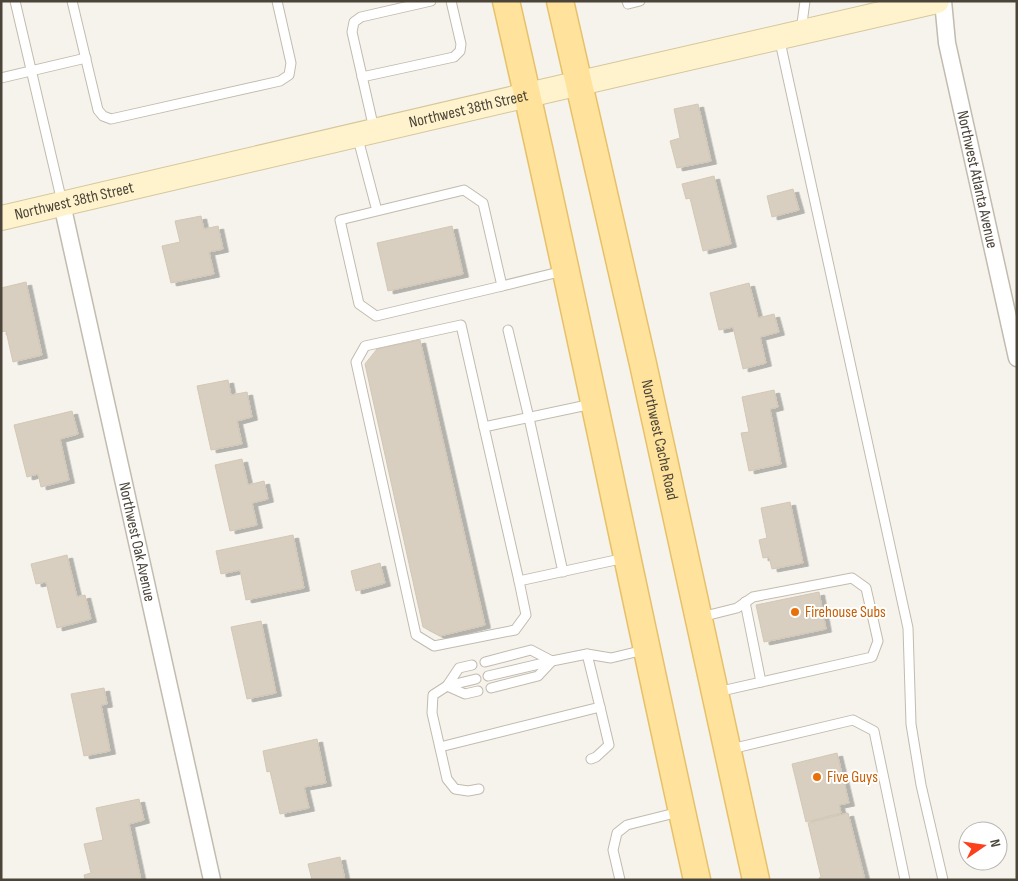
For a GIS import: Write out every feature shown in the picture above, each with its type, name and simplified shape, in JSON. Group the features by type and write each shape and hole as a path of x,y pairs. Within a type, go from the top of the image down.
{"main road":[{"path":"506,1 528,95 697,880"},
{"name":"Northwest Cache Road","path":"560,1 756,880"},
{"name":"Northwest 38th Street","path":"1,218 937,1"}],"street":[{"name":"Northwest Atlanta Avenue","path":"943,1 947,43 1017,358"},
{"name":"Northwest Oak Avenue","path":"62,204 212,880"}],"lane":[{"path":"15,1 62,204"},
{"path":"72,1 98,110 104,116 111,118 280,81 289,75 291,63 277,1"},
{"path":"377,211 366,133 362,77 352,32 354,22 361,17 431,1"},
{"path":"362,77 454,57 460,51 461,44 451,1"},
{"path":"627,3 640,1"},
{"path":"805,1 790,34 908,628 911,724 921,786 943,880"},
{"path":"1,78 86,58"},
{"path":"502,286 483,203 464,190 340,220 359,304 376,316 502,286 566,270"},
{"path":"461,325 484,428 526,615 515,630 434,646 416,635 356,362 365,346 461,325"},
{"path":"508,330 530,418 563,572"},
{"path":"484,428 595,404"},
{"path":"519,581 628,558"},
{"path":"699,618 736,608 753,597 852,578 866,588 878,641 872,657 715,693"},
{"path":"745,602 761,682"},
{"path":"486,662 531,650 552,661"},
{"path":"488,676 587,654 611,658 646,650"},
{"path":"587,654 609,745 591,759"},
{"path":"491,688 538,676 552,661"},
{"path":"447,686 459,668 472,665"},
{"path":"476,679 447,686 433,695 432,713 447,779 455,789 468,791 479,789"},
{"path":"447,686 465,694 478,691"},
{"path":"440,747 600,707"},
{"path":"728,750 852,720 874,731 906,880"},
{"path":"620,880 613,850 617,832 626,825 682,812"}],"building":[{"path":"698,104 711,161 677,168 670,141 680,138 674,109"},
{"path":"714,176 731,244 703,251 690,198 686,199 682,184"},
{"path":"793,189 799,210 772,217 767,196"},
{"path":"201,216 204,229 218,226 223,249 209,252 214,274 171,283 162,246 180,242 175,221"},
{"path":"452,226 463,274 388,291 377,243"},
{"path":"26,282 42,355 13,362 6,331 1,332 1,288"},
{"path":"749,283 758,318 774,314 779,332 760,337 766,363 743,369 733,327 719,330 710,293"},
{"path":"420,340 485,625 440,636 423,627 365,364 377,349"},
{"path":"228,380 231,395 247,392 252,417 237,421 242,444 211,450 197,386"},
{"path":"774,390 778,407 770,409 781,464 749,471 741,433 749,432 742,397"},
{"path":"72,411 78,434 60,439 69,480 41,487 38,474 27,477 14,425"},
{"path":"242,459 248,485 264,481 268,499 252,503 257,525 230,531 215,465"},
{"path":"790,502 803,563 772,569 769,557 763,558 759,540 767,538 761,508"},
{"path":"293,535 304,588 246,600 240,570 221,574 216,551"},
{"path":"67,555 77,597 85,595 91,619 57,628 46,582 36,584 31,564"},
{"path":"380,563 385,583 356,591 351,571"},
{"path":"819,592 826,629 764,642 756,605"},
{"path":"261,621 276,693 247,699 231,627"},
{"path":"104,688 107,704 101,705 110,751 84,756 71,694"},
{"path":"317,739 326,783 304,787 309,808 280,814 270,771 267,772 263,751"},
{"path":"837,753 849,803 839,805 841,813 806,822 792,764"},
{"path":"139,799 144,820 129,824 141,880 85,880 84,875 91,873 84,844 103,840 96,808"},
{"path":"848,813 865,880 819,880 821,877 808,823"},
{"path":"340,857 345,880 312,880 308,864"}],"place":[{"name":"Firehouse Subs","path":"795,612"},
{"name":"Five Guys","path":"817,777"}]}
